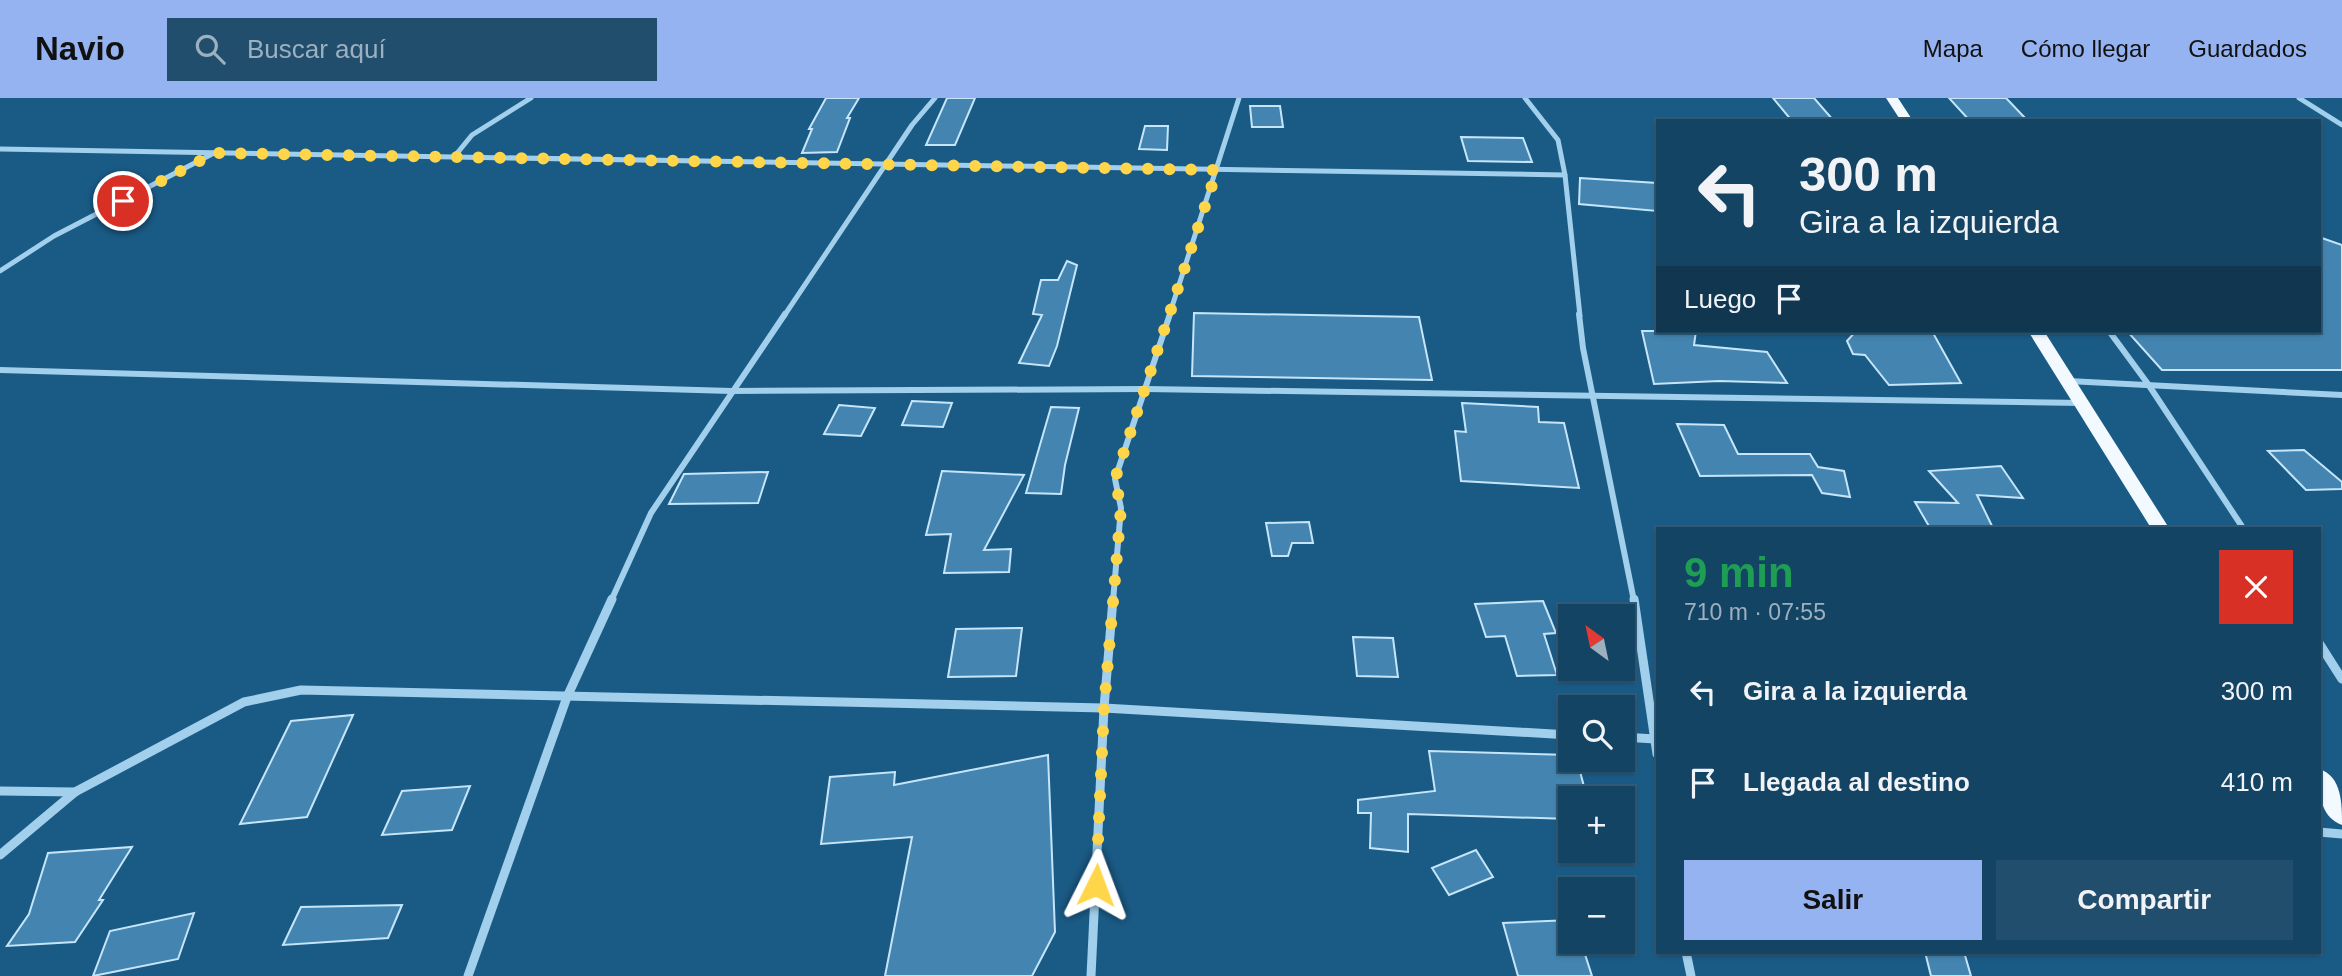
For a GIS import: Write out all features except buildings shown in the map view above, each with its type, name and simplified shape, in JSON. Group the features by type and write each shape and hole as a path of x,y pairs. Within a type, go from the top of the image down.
{"highway":[{"path":"1892,98 1905,119"},
{"path":"2037,333 2159,527"},
{"path":"2321,781 2342,815"}],"street":[{"path":"454,157 472,135 531,98"},
{"path":"468,976 567,697 651,513 884,165 934,98"},
{"path":"1091,976 1104,708 1121,508 1115,479 1239,98"},
{"path":"1525,98 1558,140 1565,175 1583,348 1630,572 1656,746"},
{"path":"2300,98 2342,125"},
{"path":"0,149 1565,175"},
{"path":"0,271 54,236 215,153"},
{"path":"2110,333 2148,384 2242,527"},
{"path":"0,370 731,391 1146,389 2081,403"},
{"path":"2067,381 2342,395"},
{"path":"2321,646 2342,679"},
{"path":"0,855 75,792 244,702 301,690 1104,708 1558,734"},
{"path":"1635,738 1655,739"},
{"path":"0,791 75,792"},
{"path":"2321,832 2342,834"},
{"path":"1686,954 1691,976"}],"route":[{"path":"123,201 215,153 1217,170 1139,413 1115,479 1121,508 1104,708 1096,885"}]}
